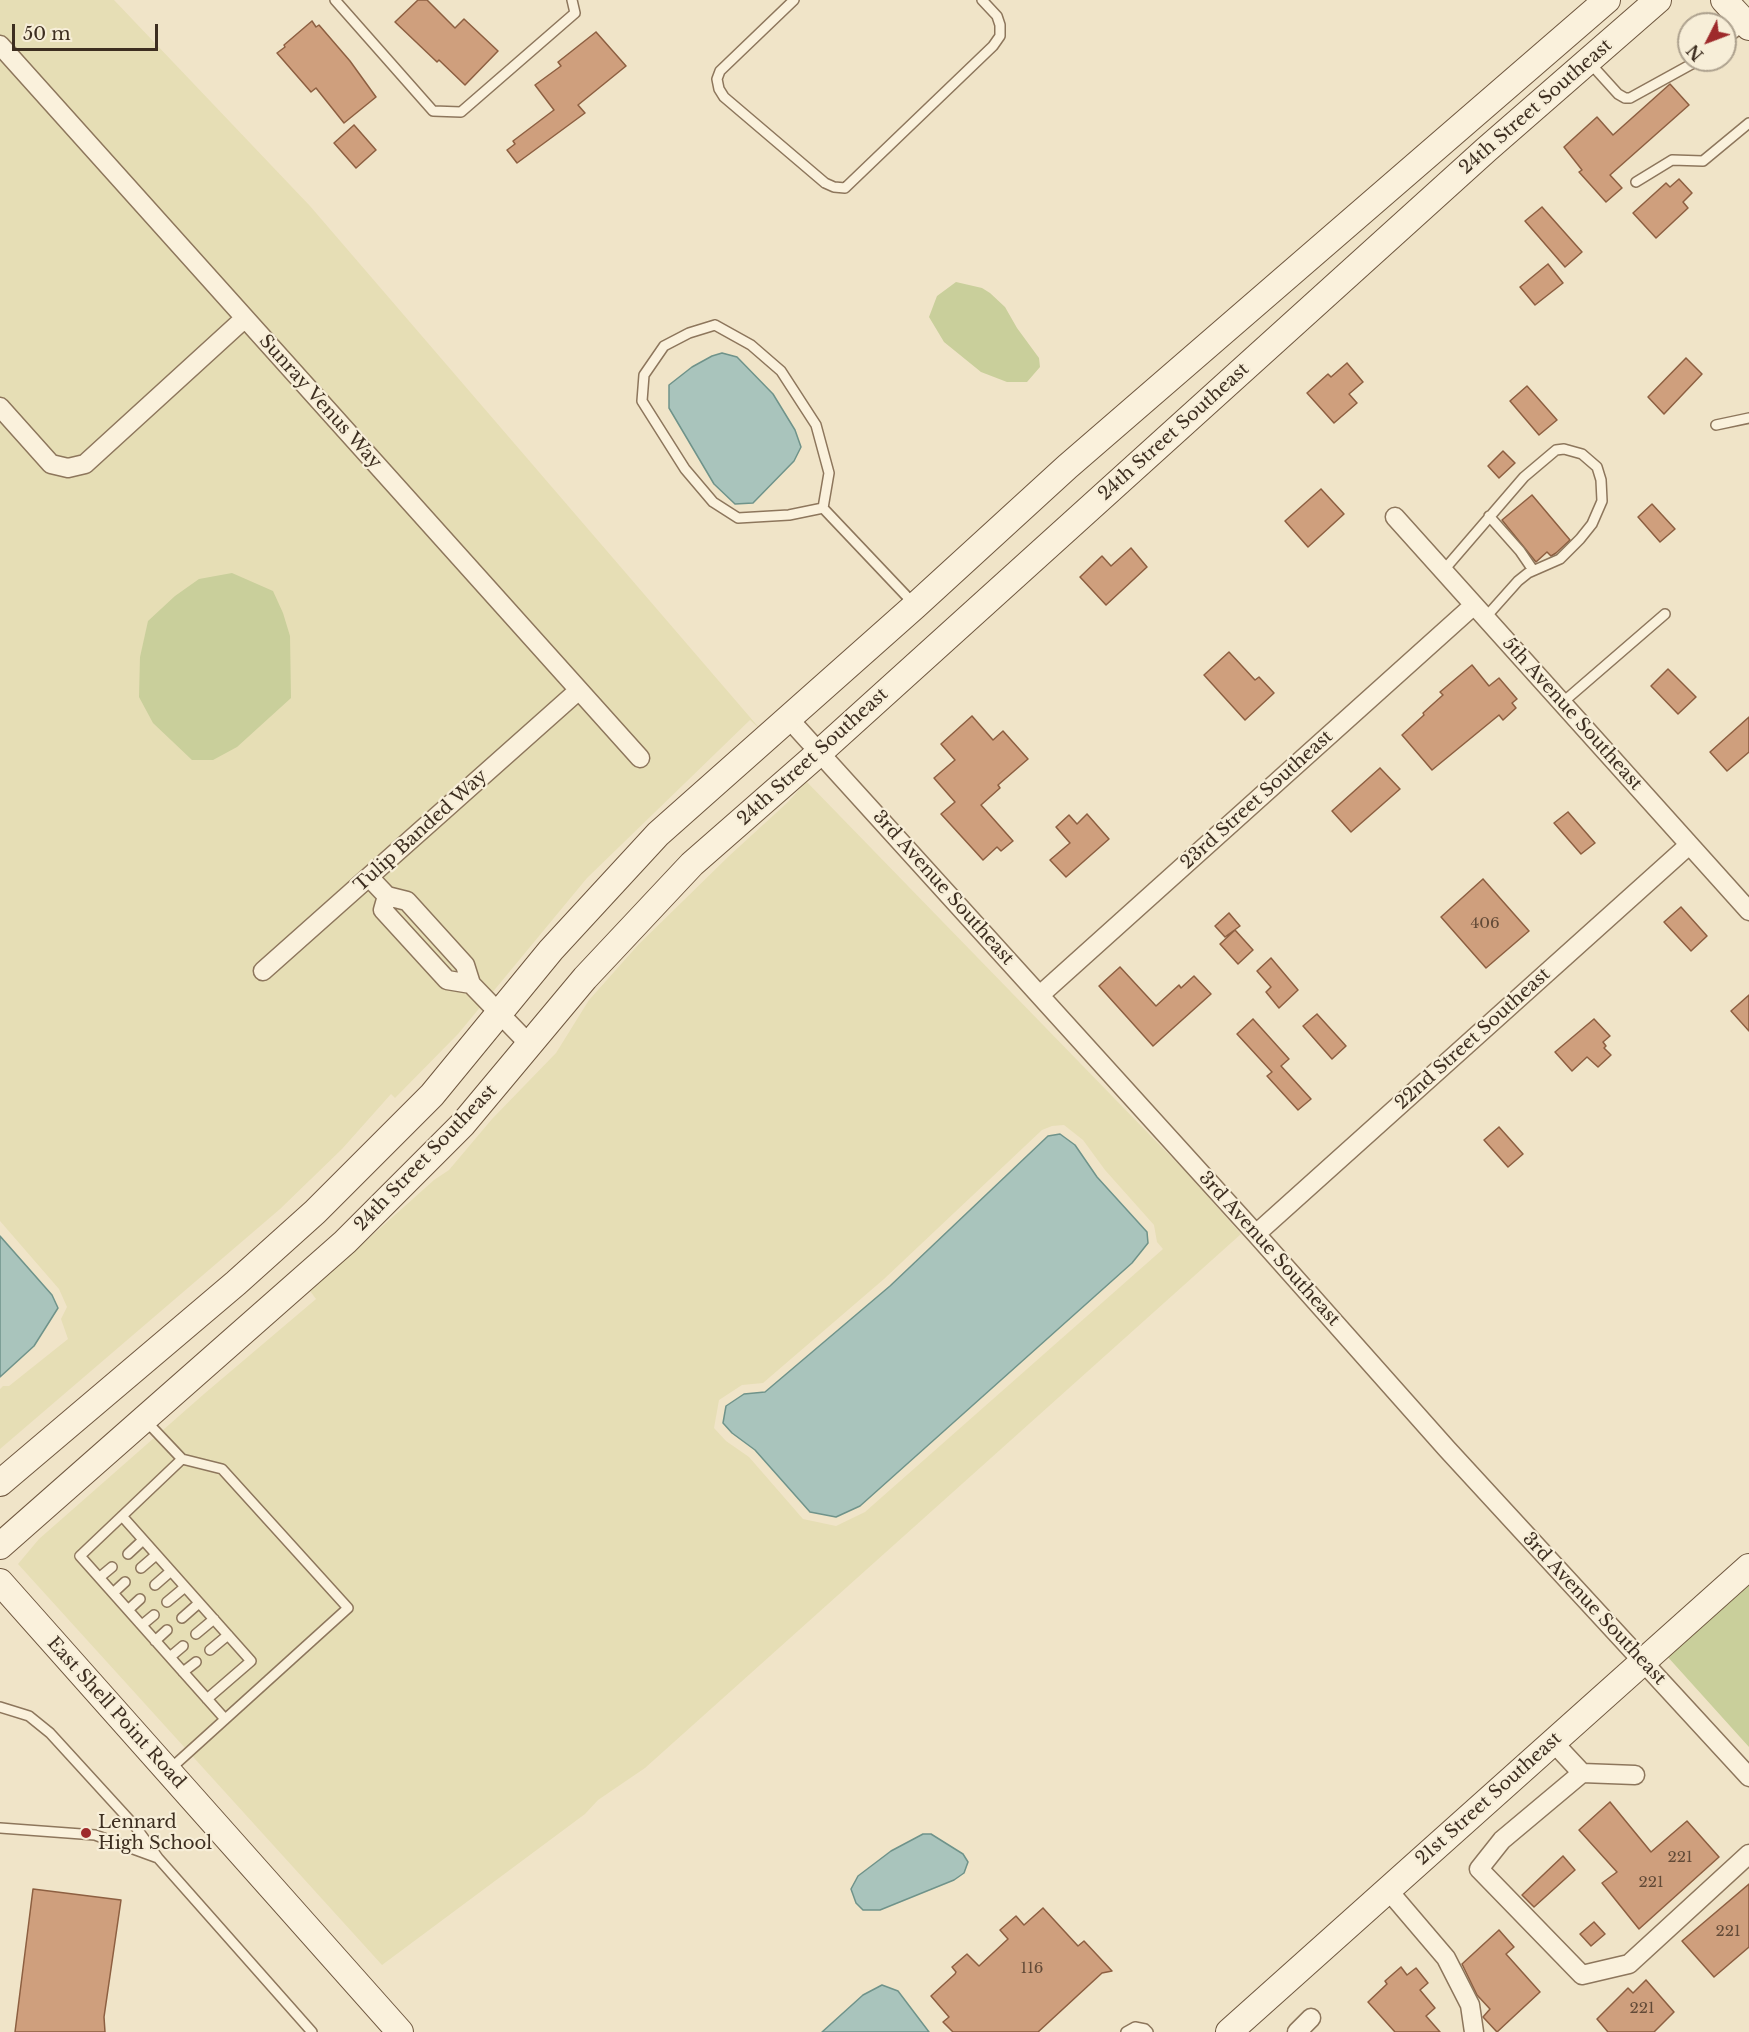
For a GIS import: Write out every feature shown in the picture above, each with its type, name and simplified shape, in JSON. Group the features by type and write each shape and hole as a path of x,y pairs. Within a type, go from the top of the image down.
{"street":[{"name":"24th Street Southeast","path":"0,1483 236,1283 315,1212 432,1095 551,950 658,834 915,606 1067,467 1607,0"},
{"name":"24th Street Southeast","path":"0,1546 345,1242 463,1124 585,978 692,864 820,752 1486,149 1658,0"},
{"path":"1724,0 1748,26"},
{"name":"Sunray Venus Way","path":"0,45 640,758"},
{"path":"0,407 51,464 68,468 85,464 245,318"},
{"name":"5th Avenue Southeast","path":"1395,517 1749,912"},
{"name":"23rd Street Southeast","path":"1040,995 1480,612"},
{"name":"Tulip Banded Way","path":"263,971 579,690"},
{"name":"3rd Avenue Southeast","path":"789,719 1256,1234 1447,1449 1749,1777"},
{"name":"22nd Street Southeast","path":"1256,1234 1689,845"},
{"path":"369,877 387,896 384,910 447,980 471,984 530,1045"},
{"name":"21st Street Southeast","path":"1229,2032 1749,1567"},
{"name":"East Shell Point Road","path":"0,1582 400,2032"},
{"path":"1553,1742 1582,1773"},
{"path":"1635,1775 1582,1773 1502,1840 1479,1869 1582,1975 1629,1964 1749,1854"},
{"path":"1388,1890 1446,1958 1470,2005 1474,2032"},
{"path":"1297,2032 1311,2018"}],"lane":[{"path":"335,0 433,111 461,112 575,13 572,0"},
{"path":"794,0 720,71 717,79 719,89 724,97 825,183 845,188 1000,36 997,16 982,0"},
{"path":"1588,61 1618,94 1625,98 1630,98 1677,72"},
{"path":"1636,182 1672,160 1703,161 1749,123"},
{"path":"716,325 751,345 782,371 816,425 829,473 823,508 789,515 738,518 713,502 685,469 642,401 644,375 664,346 689,333 716,325"},
{"path":"1716,425 1749,418"},
{"path":"1443,570 1524,477 1556,450 1564,449 1582,454 1597,467 1602,501 1592,524 1580,539 1560,559 1533,570 1480,612"},
{"path":"823,508 891,577 915,606"},
{"path":"1489,516 1520,551 1533,570"},
{"path":"1562,704 1665,615"},
{"path":"145,1419 182,1459 222,1469 348,1608 168,1771"},
{"path":"182,1459 80,1556 225,1719"},
{"path":"122,1516 251,1661 207,1699"},
{"path":"128,1554 143,1540"},
{"path":"141,1568 156,1555"},
{"path":"100,1578 112,1567"},
{"path":"156,1585 171,1571"},
{"path":"113,1593 125,1582"},
{"path":"167,1602 185,1587"},
{"path":"128,1610 140,1599"},
{"path":"182,1618 199,1603"},
{"path":"142,1625 154,1615"},
{"path":"196,1634 214,1619"},
{"path":"156,1641 167,1630"},
{"path":"210,1650 228,1635"},
{"path":"170,1657 183,1646"},
{"path":"183,1672 196,1662"},
{"path":"0,1707 29,1716 50,1733 135,1826 158,1858 312,2032"},
{"path":"0,1828 95,1835 158,1858"},
{"path":"1126,2032 1135,2027 1148,2032"}],"shaded area":[{"path":"0,0 114,0 310,206 761,730 750,720 587,878 458,1034 395,1098 391,1094 342,1149 280,1209 0,1449 0,1389 3,1386 9,1386 68,1339 61,1319 67,1307 59,1289 0,1221"},
{"path":"804,779 1183,1169 1241,1234 645,1768 598,1800 585,1814 382,1965 18,1564 39,1539 316,1299 310,1291 434,1180 449,1170 492,1119 556,1053 589,1000 639,944 788,802 806,782","holes":["1064,1125 1083,1140 1105,1170 1154,1225 1157,1242 1163,1249 865,1512 836,1526 803,1519 749,1457 726,1441 714,1428 719,1400 742,1385 763,1383 884,1279 1042,1130"]}],"green space":[{"path":"956,282 982,288 1005,307 1039,358 1040,367 1027,382 1007,382 981,372 944,342 929,317 937,296"},
{"path":"232,573 273,591 290,636 291,698 237,747 213,760 192,760 153,723 139,697 140,657 148,621 175,596 199,579"},
{"path":"1749,1580 1749,1747 1666,1655"}],"water":[{"path":"722,353 737,357 773,394 795,430 801,447 794,461 753,503 735,504 714,484 669,408 669,385 692,367"},
{"path":"1060,1134 1075,1145 1097,1177 1147,1232 1148,1243 1132,1263 860,1506 836,1517 810,1512 755,1450 732,1433 723,1423 726,1406 744,1394 765,1392 890,1286 1048,1136"},
{"path":"0,1236 52,1295 58,1308 34,1346 0,1377"},
{"path":"923,1834 931,1834 963,1854 968,1862 964,1873 954,1880 880,1910 863,1910 856,1903 851,1889 858,1876 891,1851"},
{"path":"882,1985 898,1991 929,2032 822,2032 863,1995"}],"building":[{"path":"418,0 427,0 455,28 464,19 498,51 465,85 395,22"},
{"path":"312,21 316,27 319,25 350,61 376,97 344,123 316,88 311,92 277,53"},
{"path":"596,32 626,66 578,105 585,113 517,163 507,150 515,144 513,141 554,110 535,85 561,66 558,62"},
{"path":"1670,84 1689,105 1610,175 1622,188 1606,202 1579,172 1582,170 1564,147 1597,117 1613,135"},
{"path":"354,125 376,150 356,168 334,143"},
{"path":"1679,179 1692,193 1683,202 1688,208 1656,238 1633,213 1666,183 1670,187"},
{"path":"1542,207 1582,252 1565,267 1525,221"},
{"path":"1548,264 1563,283 1535,305 1520,287"},
{"path":"1686,358 1702,374 1664,414 1648,397"},
{"path":"1347,363 1363,382 1349,394 1357,403 1334,423 1307,393 1328,374 1331,377"},
{"path":"1527,386 1557,420 1539,435 1510,401"},
{"path":"1503,451 1515,463 1499,478 1488,466"},
{"path":"1321,489 1344,514 1308,547 1285,521"},
{"path":"1532,495 1570,540 1556,553 1551,556 1547,552 1536,562 1502,520"},
{"path":"1652,504 1675,529 1660,542 1638,517"},
{"path":"1131,548 1147,567 1106,605 1080,577 1102,556 1111,566"},
{"path":"1229,652 1255,680 1259,677 1274,693 1245,720 1204,675"},
{"path":"1472,665 1489,686 1499,678 1517,699 1512,703 1516,708 1503,720 1499,715 1432,770 1402,735 1443,695 1440,692"},
{"path":"1668,669 1696,697 1678,714 1651,686"},
{"path":"972,716 993,740 1003,731 1028,759 998,785 1000,788 981,805 1013,841 1001,851 997,847 983,860 941,814 955,802 934,778 955,760 941,744"},
{"path":"1749,717 1749,752 1727,771 1710,752"},
{"path":"1380,768 1400,789 1351,832 1332,811"},
{"path":"1568,812 1595,843 1581,854 1554,823"},
{"path":"1087,814 1109,839 1066,877 1050,860 1070,843 1056,827 1069,815 1077,824"},
{"path":"1483,879 1529,931 1486,968 1441,917"},
{"path":"1681,907 1707,936 1691,951 1664,922"},
{"path":"1229,913 1240,926 1225,937 1215,926"},
{"path":"1235,930 1253,950 1238,964 1220,944"},
{"path":"1271,958 1298,990 1279,1008 1266,992 1271,987 1257,971"},
{"path":"1120,967 1156,1006 1179,985 1181,988 1194,976 1211,994 1153,1046 1099,986"},
{"path":"1749,995 1749,1031 1731,1011"},
{"path":"1317,1014 1346,1046 1332,1059 1303,1026"},
{"path":"1253,1019 1289,1059 1281,1066 1311,1099 1298,1110 1267,1076 1272,1072 1237,1034"},
{"path":"1594,1019 1610,1036 1603,1042 1606,1046 1604,1048 1611,1055 1598,1067 1587,1057 1572,1071 1555,1052"},
{"path":"1499,1127 1523,1154 1508,1167 1484,1140"},
{"path":"1610,1802 1651,1852 1687,1821 1719,1857 1639,1929 1602,1883 1617,1872 1579,1830"},
{"path":"1563,1856 1575,1870 1534,1907 1522,1895"},
{"path":"1749,1884 1749,1947 1714,1977 1682,1941"},
{"path":"33,1889 121,1900 104,2017 105,2032 15,2032"},
{"path":"1043,1908 1078,1946 1084,1941 1112,1971 1102,1973 1038,2032 953,2032 943,2022 949,2017 931,1996 955,1974 952,1967 967,1954 979,1966 1008,1939 1000,1930 1016,1916 1024,1925"},
{"path":"1594,1922 1605,1934 1591,1946 1580,1934"},
{"path":"1499,1930 1514,1947 1506,1954 1540,1992 1497,2032 1483,2017 1490,2009 1477,1995 1462,1964"},
{"path":"1401,1967 1407,1975 1416,1968 1428,1983 1420,1990 1435,2008 1426,2016 1440,2032 1395,2032 1368,2002 1387,1984 1385,1981"},
{"path":"1646,1980 1674,2012 1654,2032 1608,2032 1597,2019 1628,1988 1633,1993"}],"place":[{"name":"Lennard High School","path":"86,1833"}]}
